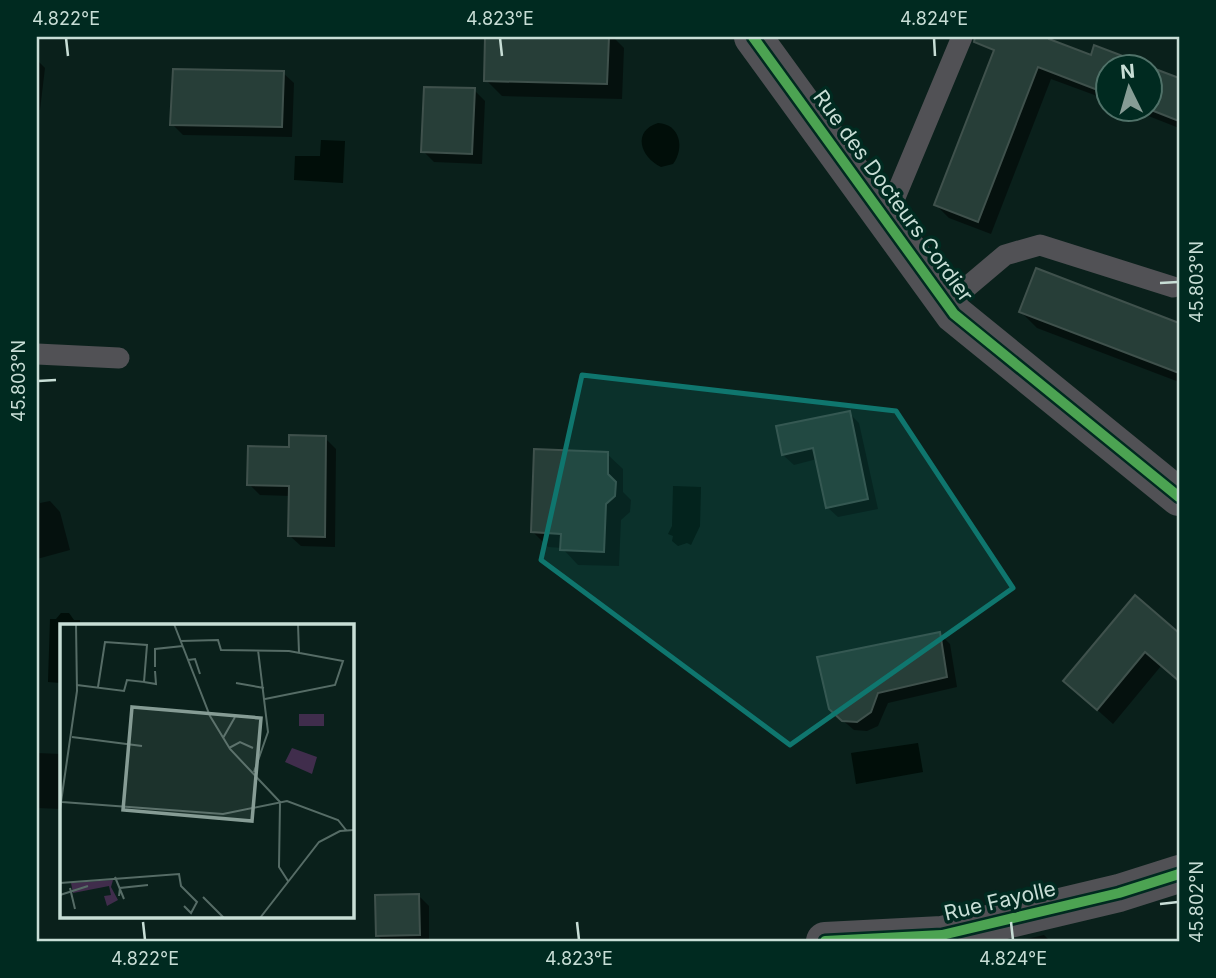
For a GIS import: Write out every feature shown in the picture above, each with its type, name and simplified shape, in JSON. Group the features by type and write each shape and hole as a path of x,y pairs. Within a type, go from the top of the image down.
{"street":[{"name":"Rue des Docteurs Cordier","path":"753,37 954,314 1179,496"},
{"name":"Rue Fayolle","path":"825,941 942,935 1119,893 1179,874"}],"lane":[{"path":"881,213 897,195 962,37"},
{"path":"947,304 1005,255 1040,246 1173,286"},
{"path":"37,354 119,358"}],"highlighted area":[{"path":"582,375 896,411 1013,588 790,745 541,560"}],"shaded area":[{"path":"658,123 665,124 676,132 679,144 677,158 673,164 661,167 648,157 642,144 645,132"},
{"path":"321,140 345,141 343,183 294,180 295,156 320,156"},
{"path":"673,486 701,487 700,526 691,545 687,543 678,546 672,541 673,536 668,534 672,526"},
{"path":"61,613 69,613 74,620 80,620 80,624 60,624 60,683 48,682 50,619 56,619"},
{"path":"918,743 923,772 856,784 851,753"}],"building":[{"path":"485,37 609,37 607,84 484,81"},
{"path":"975,37 1049,37 1091,55 1094,45 1112,52 1094,52 1094,89 1038,67 978,222 934,205 994,50 974,42"},
{"path":"173,69 284,71 282,127 170,125"},
{"path":"1164,72 1179,78 1179,121 1164,115"},
{"path":"424,87 475,88 472,154 421,152"},
{"path":"1036,268 1179,323 1179,373 1019,312"},
{"path":"850,411 868,499 826,508 813,448 782,455 776,426"},
{"path":"289,435 326,436 325,537 288,536 289,486 247,485 248,446 289,447"},
{"path":"534,449 608,452 608,474 616,482 615,496 606,504 604,552 560,550 561,534 531,532"},
{"path":"1135,595 1179,633 1179,681 1145,652 1097,710 1063,681"},
{"path":"940,632 947,677 878,693 871,712 857,722 842,721 829,709 817,657"},
{"path":"419,894 420,935 376,936 375,895"}],"cycle path":[{"path":"753,37 954,314 1179,497"},
{"path":"825,941 942,935 1119,893 1179,874"}]}
